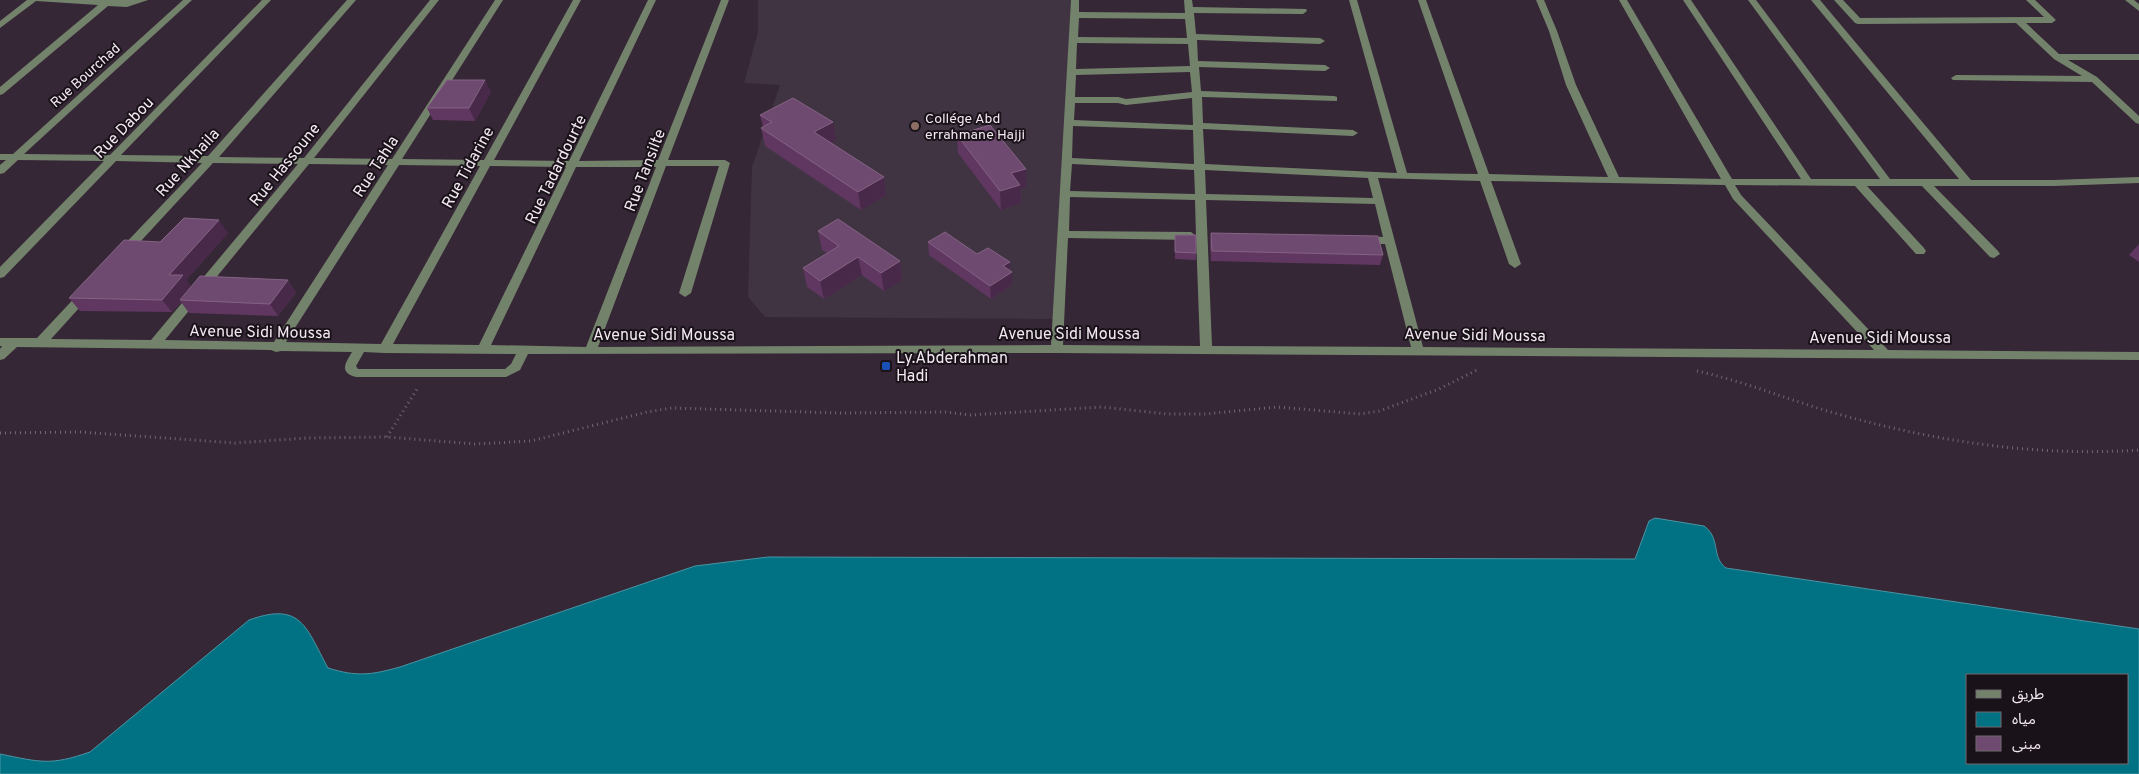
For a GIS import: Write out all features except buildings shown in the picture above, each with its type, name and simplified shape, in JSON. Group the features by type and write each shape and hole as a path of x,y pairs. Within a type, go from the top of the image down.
{"street":[{"path":"0,25 32,0"},
{"path":"39,0 106,3 139,2"},
{"name":"Rue Bourchad","path":"0,171 188,0"},
{"name":"Rue Dabou","path":"0,274 267,0"},
{"name":"Rue Nkhaila","path":"115,262 210,160 352,0"},
{"name":"Rue Hassoune","path":"154,345 436,0"},
{"name":"Rue Tahla","path":"276,348 500,0"},
{"name":"Rue Tidarine","path":"384,349 577,0"},
{"name":"Rue Tadardourte","path":"484,350 652,0"},
{"name":"Rue Tansilte","path":"590,351 725,0"},
{"path":"1057,348 1075,0"},
{"path":"1354,0 1403,176"},
{"path":"1422,0 1515,264"},
{"path":"1540,0 1571,86 1615,180"},
{"path":"1623,0 1737,197 1884,353"},
{"path":"1687,0 1808,182"},
{"path":"1752,0 1887,182"},
{"path":"1816,0 1968,182"},
{"path":"1838,0 1858,21 2052,20 2030,0"},
{"path":"2129,0 2139,8"},
{"path":"0,92 106,3"},
{"path":"1074,15 1189,9 1302,11"},
{"path":"1189,9 1196,96 1200,196 1208,236 1206,349"},
{"path":"2019,21 2057,56 2094,79 2139,121"},
{"path":"1073,40 1320,41"},
{"path":"2057,56 2139,57"},
{"path":"1072,72 1194,66 1325,68"},
{"path":"1956,78 2094,79"},
{"path":"1070,100 1118,100 1126,102 1196,96 1334,99"},
{"path":"1069,123 1353,133"},
{"path":"0,157 574,164 725,163 685,293"},
{"path":"1067,161 1403,176 1727,182 2053,183 2139,180"},
{"path":"1372,174 1418,350"},
{"path":"1858,182 1920,251"},
{"path":"1925,183 1994,254"},
{"path":"1066,194 1379,201"},
{"path":"1064,234 1208,236"},
{"path":"1350,240 1389,241"},
{"path":"41,342 95,284"},
{"name":"Avenue Sidi Moussa","path":"0,342 276,348 590,351 1057,348 2139,356"},
{"path":"0,356 14,342"},
{"path":"360,349 350,366 350,370 356,372 506,373 512,371 517,366 524,350"}],"path":[{"path":"0,433 80,432 235,443 307,438 387,437 475,444 531,441 647,412 672,408 840,413 944,412 970,415 1102,407 1167,414 1205,414 1277,407 1360,414 1379,411 1439,389 1485,367"},
{"path":"1690,370 1718,376 1833,413 1900,430 1976,444 2057,453 2100,454 2139,450"},
{"path":"387,437 428,372"}],"shaded area":[{"name":"Collége Abd errahmane Hajji","path":"758,0 1071,0 1058,319 765,317 748,297 752,167 780,85 744,83 758,32"}],"water":[{"path":"1655,518 1704,526 1712,536 1721,564 1726,568 2139,629 2139,774 0,774 0,754 36,761 54,761 90,752 249,620 267,615 281,614 291,616 300,622 314,641 328,668 347,673 364,674 400,667 695,566 768,557 1635,559 1649,521"}],"place":[{"name":"Collége Abd errahmane Hajji","path":"915,126"},
{"name":"Ly.Abderahman Hadi","path":"886,366"}]}
